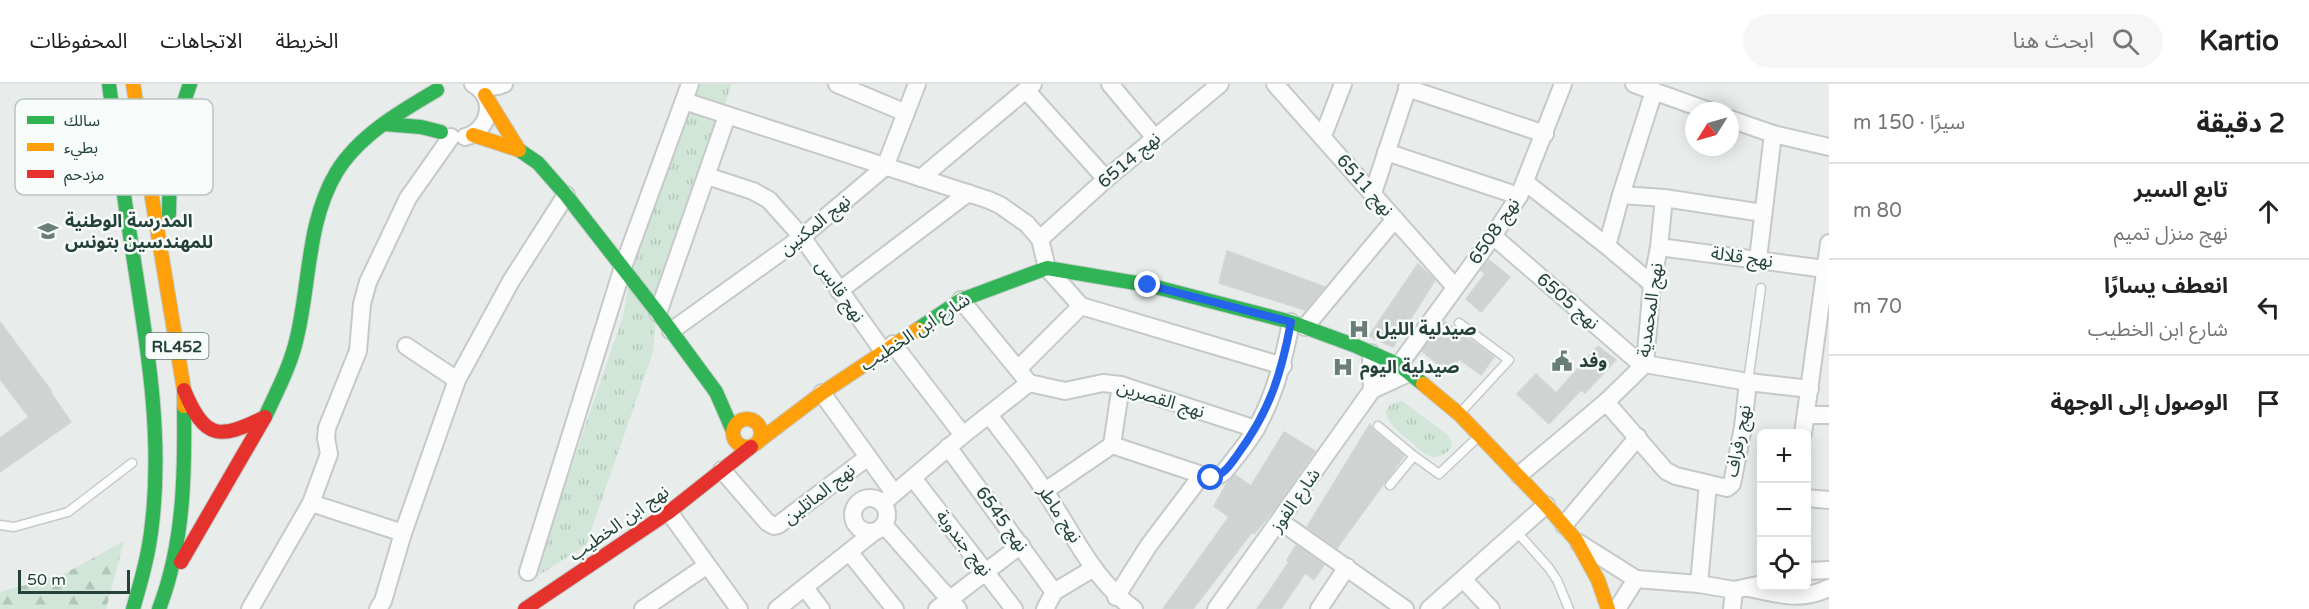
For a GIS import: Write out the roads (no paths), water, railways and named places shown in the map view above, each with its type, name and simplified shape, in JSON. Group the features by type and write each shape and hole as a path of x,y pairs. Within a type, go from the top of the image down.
{"main road":[{"path":"100,84 104,99"},
{"name":"RL452","path":"109,84 111,99"},
{"name":"RL452","path":"133,84 135,99"},
{"path":"184,99 190,84"},
{"path":"168,586 281,385 297,338 319,218 332,181 349,156 384,124 441,87"},
{"path":"479,89 519,150"},
{"path":"384,124 421,127 446,134"},
{"path":"473,135 519,150 538,163 623,267 716,392 740,445 755,443 761,429 716,392"},
{"name":"RL452","path":"124,195 153,397 156,453 151,540 143,583 133,609"},
{"name":"RL452","path":"151,195 184,390 185,479 181,516 168,586 159,609"},
{"path":"168,195 169,302"},
{"name":"شارع ابن الخطيب","path":"788,418 888,347 961,300 993,286 1047,268 1115,278 1298,325 1371,353 1404,369 1459,414 1564,525 1576,540 1598,579 1608,609"},
{"path":"184,390 198,420 208,428 222,434 241,429 264,417"},
{"path":"727,466 739,421 788,418"},
{"name":"نهج ابن الخطيب","path":"525,609 669,512 788,418"}],"street":[{"path":"441,87 431,100 430,112 433,123 446,134 462,138 473,135 482,128 487,118 488,106 479,89 504,84"},
{"path":"528,572 623,267 690,84"},
{"path":"837,84 906,112"},
{"name":"نهج المكنين","path":"671,332 802,237 885,167 917,84"},
{"path":"1110,84 1155,138"},
{"name":"نهج 6514","path":"1040,239 1155,138 1202,90 1220,84"},
{"name":"نهج 6511","path":"1275,84 1455,286"},
{"path":"1323,136 1343,84"},
{"name":"نهج 6508","path":"1404,369 1455,286 1493,236 1522,189 1563,84"},
{"path":"1634,84 1685,102"},
{"path":"1373,193 1408,86 1545,134"},
{"path":"921,178 1030,87 1106,179"},
{"path":"1607,246 1654,91"},
{"path":"684,101 1000,205 1027,224 1040,239 1047,268 1081,306 1283,366"},
{"path":"658,313 727,116"},
{"path":"1739,122 1773,134 1829,147"},
{"path":"250,609 311,503 328,454 327,428 358,351 368,282 408,198 446,134"},
{"path":"1758,259 1773,134"},
{"path":"1386,152 1522,189 1607,246 1652,284"},
{"name":"نهج قابس","path":"706,176 765,197 802,237 839,291 963,435"},
{"path":"839,291 968,193"},
{"path":"378,609 383,601 403,533 457,380 511,281 566,195"},
{"path":"1621,195 1664,198 1763,213"},
{"name":"نهج المحمدية","path":"1519,475 1606,402 1644,365 1664,198"},
{"path":"1112,445 1202,476 1211,478 1224,472 1256,429 1270,400 1298,325 1395,219"},
{"name":"نهج 6505","path":"1493,236 1644,365"},
{"path":"1804,429 1829,243"},
{"name":"نهج قلالة","path":"1659,247 1825,269"},
{"path":"879,529 868,532 857,526 853,515 856,504 866,498 889,498 948,447 1029,383 961,300"},
{"path":"1018,369 1081,306"},
{"path":"406,345 457,380"},
{"path":"1371,353 1372,390"},
{"path":"1644,365 1748,382 1810,389"},
{"path":"1372,390 1404,369"},
{"name":"نهج رفراف","path":"1606,402 1671,475 1727,488 1732,484 1743,427 1748,382"},
{"name":"نهج القصرين","path":"1029,383 1065,391 1103,383 1121,385 1256,429"},
{"path":"1045,491 1112,445 1121,385"},
{"name":"شارع الفوز","path":"1216,609 1372,390"},
{"path":"777,609 879,529 887,512 889,498 868,457 822,393"},
{"name":"نهج ماطر","path":"989,415 1045,491 1094,568 1116,597 1134,609"},
{"path":"1806,415 1829,415"},
{"path":"1564,525 1638,437"},
{"name":"نهج 6545","path":"948,447 1054,591"},
{"name":"نهج الماتلين","path":"727,466 768,522 774,526 868,457"},
{"path":"1116,597 1149,545 1202,476"},
{"name":"نهج جندوبة","path":"913,478 1014,609"},
{"path":"1699,584 1708,484"},
{"path":"1811,498 1829,500"},
{"path":"311,503 403,533"},
{"path":"1430,609 1546,505"},
{"path":"669,512 739,609"},
{"path":"1280,521 1401,608"},
{"path":"879,529 948,606 986,571 1021,545"},
{"name":"شارع ابن الخطيب","path":"1576,540 1636,579 1748,587 1802,597 1814,595 1829,588"},
{"path":"850,553 895,609"},
{"path":"643,609 706,566"},
{"path":"1319,609 1347,567"},
{"path":"1045,609 1054,591 1094,568"},
{"path":"1811,571 1829,570"},
{"path":"1464,579 1491,609"},
{"path":"1617,609 1636,579"},
{"path":"1732,609 1748,587"},
{"path":"804,588 821,609"}],"lane":[{"path":"1748,382 1761,288"},
{"path":"1459,323 1509,360 1459,414"},
{"path":"1378,426 1439,474 1480,435"},
{"path":"1390,485 1414,456"},
{"path":"0,527 14,527 68,512 132,463"},
{"path":"1516,531 1549,568 1557,580 1569,609"}],"place":[{"name":"المدرسة الوطنية للمهندسين بتونس","path":"48,231"},
{"name":"صيدلية الليل","path":"1359,329"},
{"name":"وفد","path":"1562,361"},
{"name":"صيدلية اليوم","path":"1343,367"}]}
